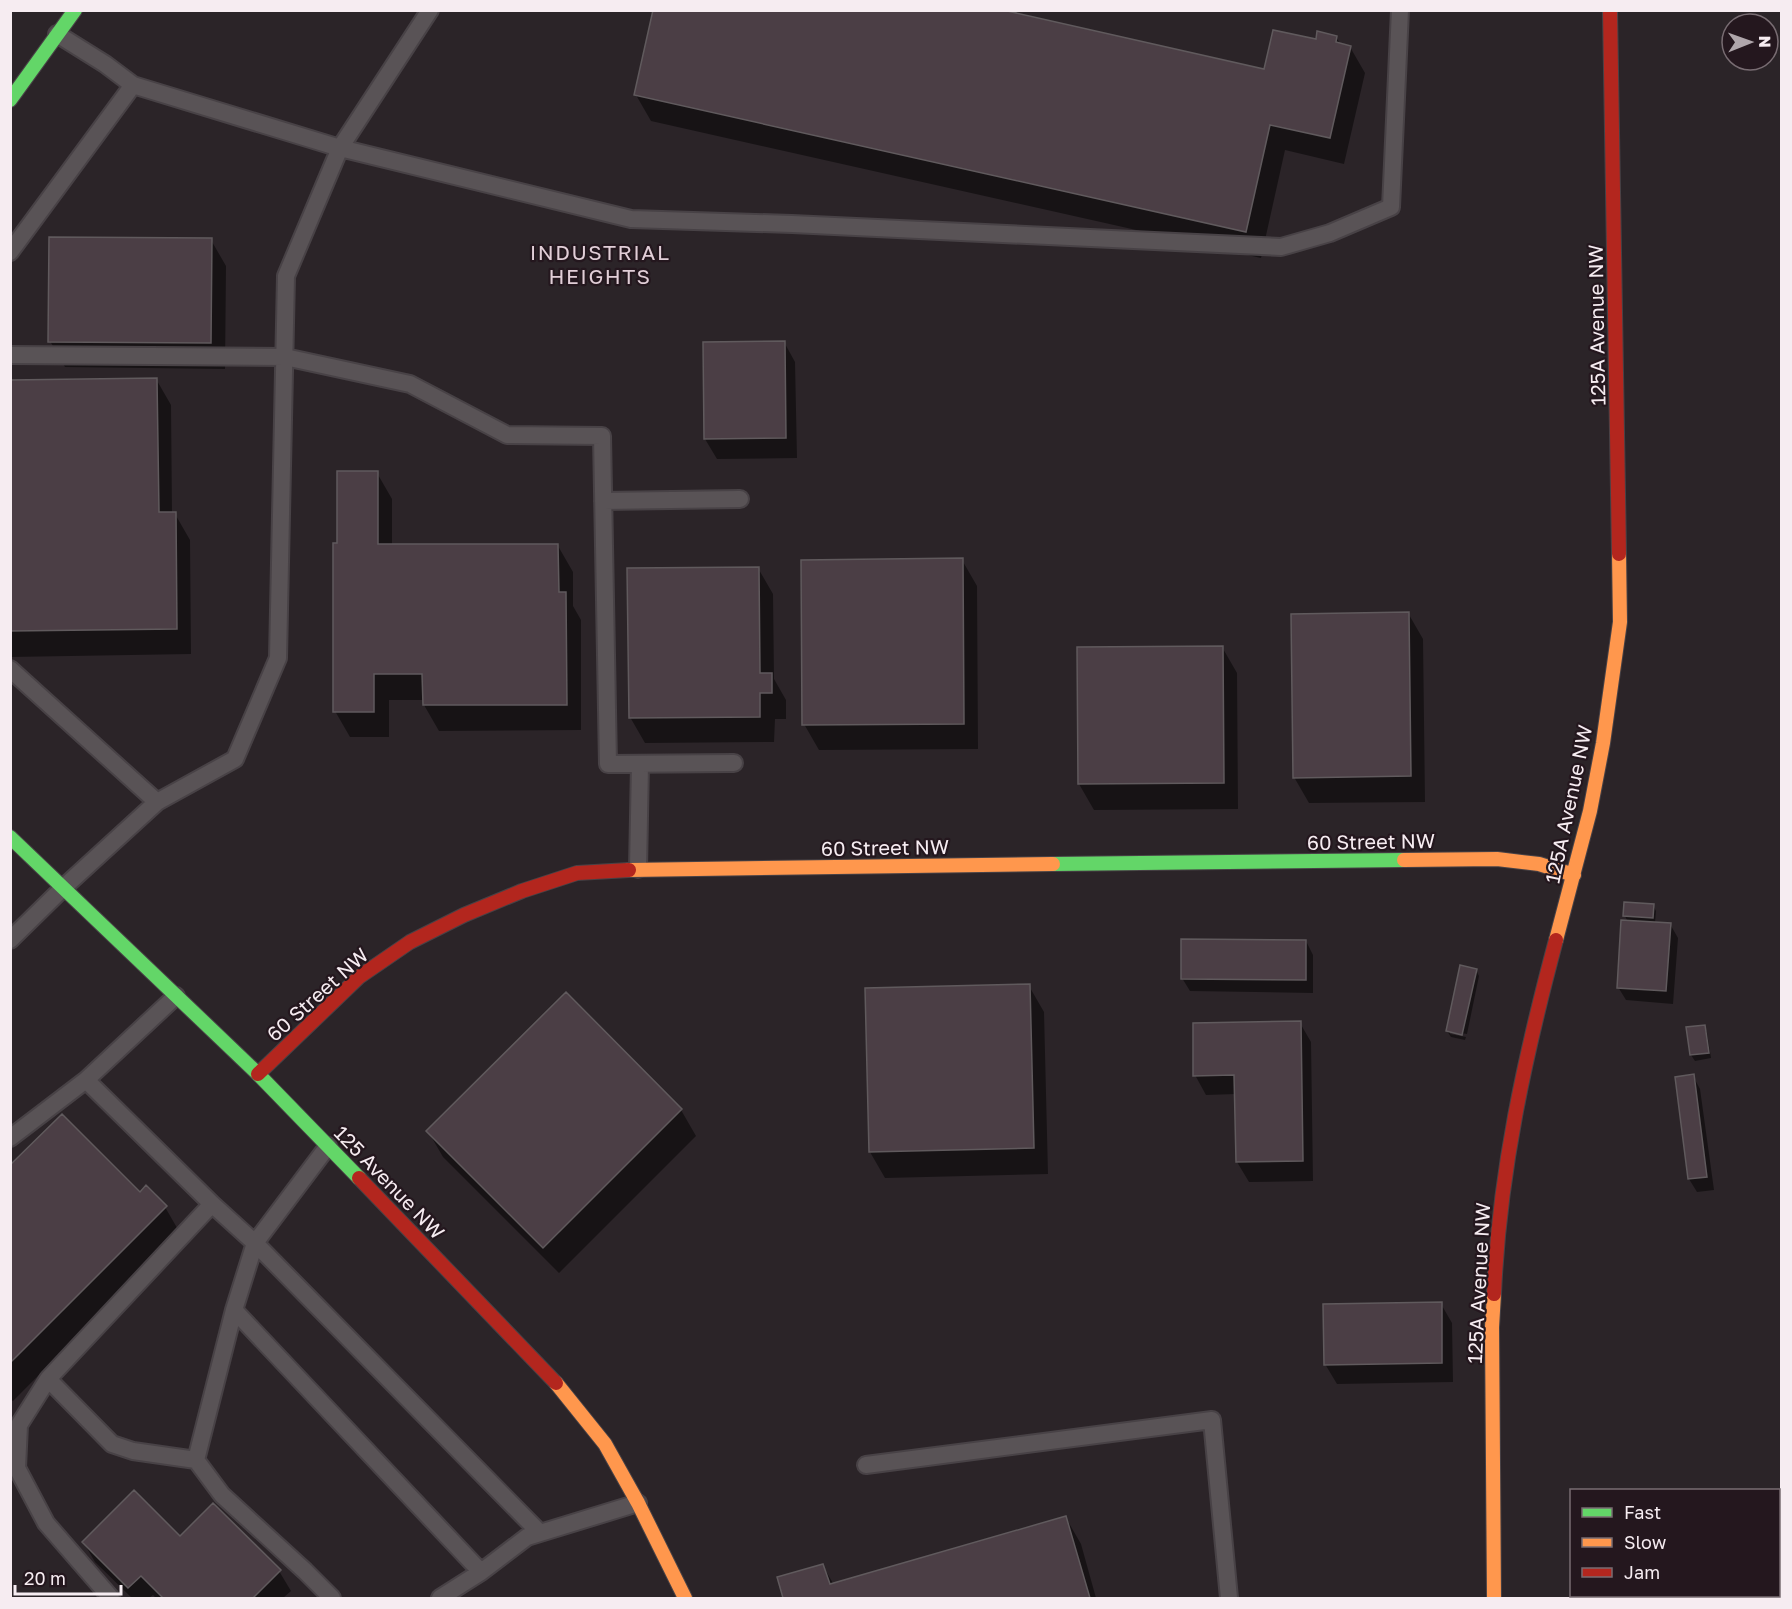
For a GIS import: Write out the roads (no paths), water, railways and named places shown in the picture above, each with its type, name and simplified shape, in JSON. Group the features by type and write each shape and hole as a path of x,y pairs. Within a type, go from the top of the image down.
{"street":[{"path":"10,100 75,10"},
{"name":"125A Avenue NW","path":"1494,1599 1492,1351 1496,1243 1505,1175 1532,1031 1590,811 1603,743 1620,622 1610,10"},
{"name":"125 Avenue NW","path":"10,837 258,1074 548,1373 605,1444 638,1503 685,1599"},
{"name":"60 Street NW","path":"258,1074 359,976 410,942 464,915 522,891 577,873 638,869 1497,859 1539,864 1574,875"}],"lane":[{"path":"10,940 157,802 235,759 278,658 286,276 340,148 430,10"},
{"path":"57,34 105,64 133,85 340,148 631,219 804,224 1281,247 1330,233 1391,207 1400,10"},
{"path":"10,252 133,85"},
{"path":"10,355 285,357 410,384 507,435 602,436 608,764 734,763"},
{"path":"603,501 740,499"},
{"path":"10,669 157,802"},
{"path":"638,869 640,764"},
{"path":"10,1138 86,1080 176,996"},
{"path":"86,1080 255,1243 540,1533"},
{"path":"196,1460 234,1310 255,1243 328,1146"},
{"path":"111,1599 46,1523 17,1468 19,1425 48,1379 212,1204"},
{"path":"234,1310 481,1572"},
{"path":"48,1379 112,1444 133,1451 196,1460 222,1495 305,1570 332,1599"},
{"path":"866,1465 1212,1420 1229,1599"},
{"path":"440,1599 527,1538 638,1503"}],"district":[{"name":"INDUSTRIAL HEIGHTS","path":"600,264"}]}
